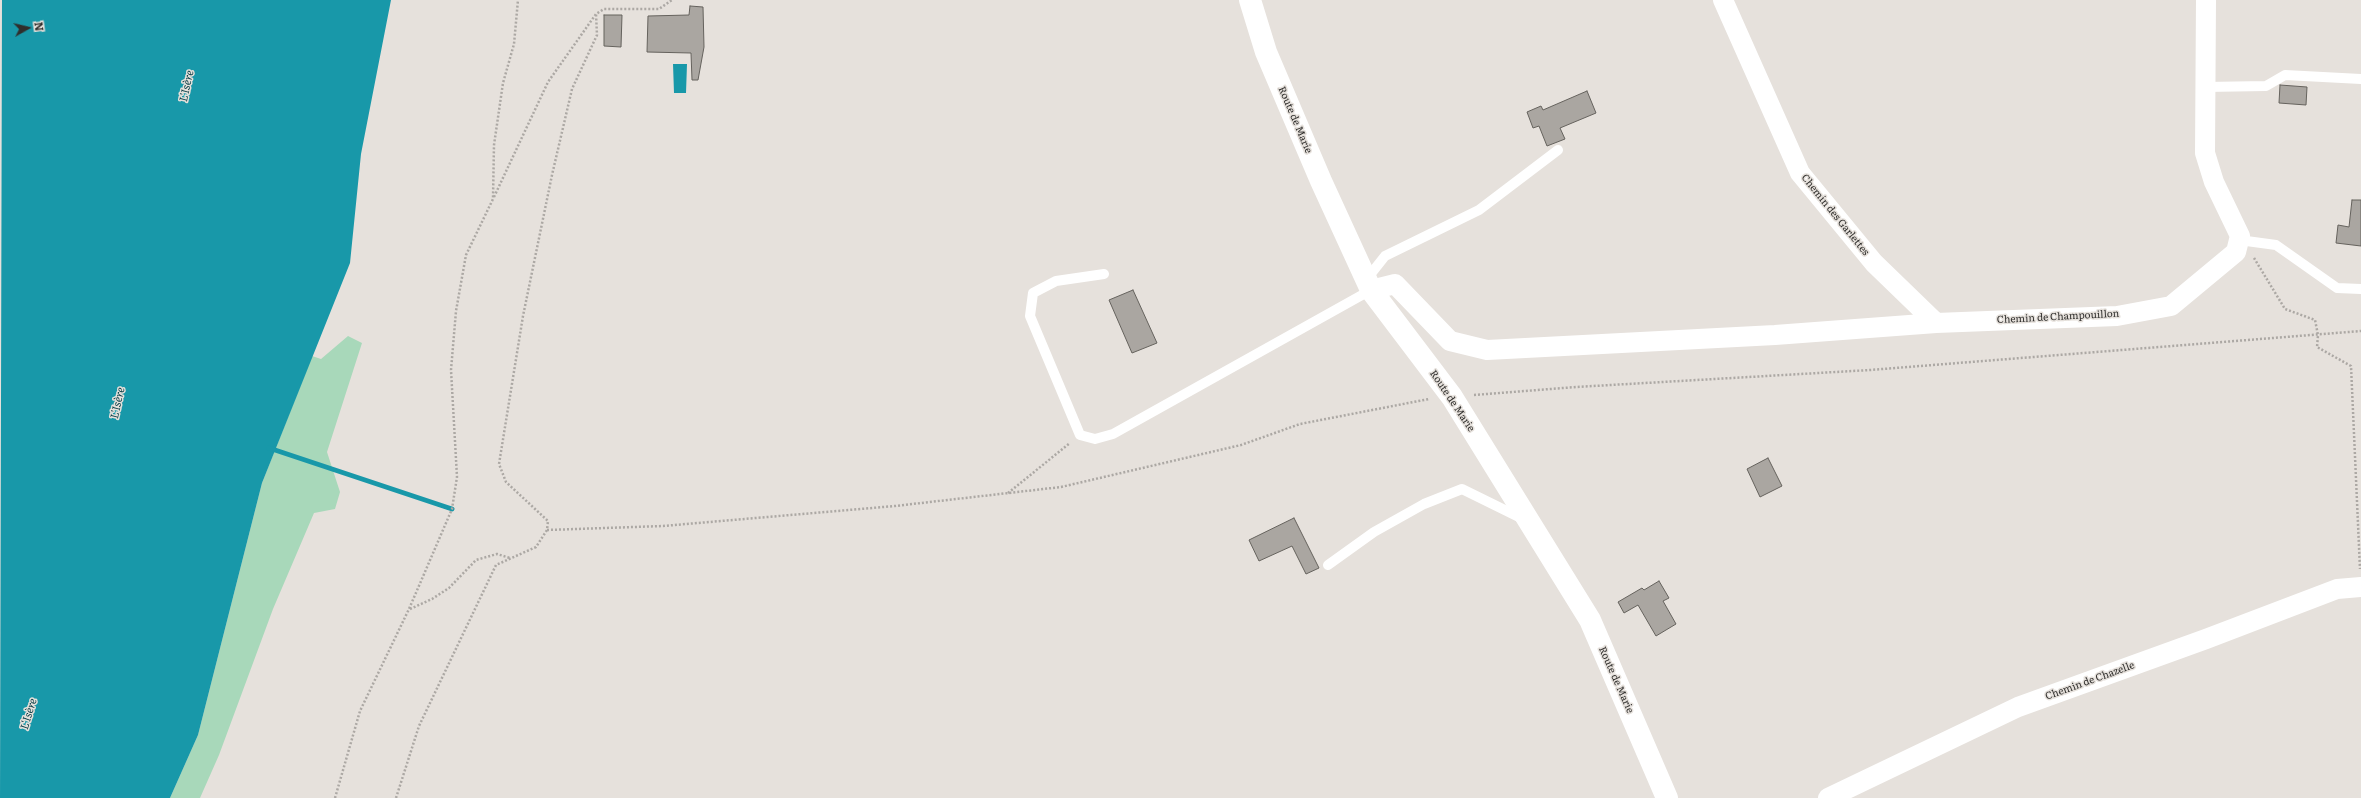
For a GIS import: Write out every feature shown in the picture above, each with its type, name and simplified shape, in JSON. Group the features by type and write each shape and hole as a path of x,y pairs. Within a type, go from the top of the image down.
{"street":[{"name":"Route de Marie","path":"1250,0 1266,52 1321,181 1369,285 1452,397 1590,620 1667,798"},
{"name":"Chemin des Garlettes","path":"1723,0 1800,173 1874,263 1936,323"},
{"path":"2206,0 2205,153 2214,182 2240,236 2239,240"},
{"name":"Chemin de Champouillon","path":"1369,285 1395,284 1450,341 1487,350 1775,335 1936,323 2117,316 2171,306 2236,252 2239,240"},
{"name":"Chemin de Chazelle","path":"1828,798 2018,707 2206,640 2337,589 2361,587"}],"lane":[{"path":"2205,87 2266,86 2285,75 2361,79"},
{"path":"1104,274 1056,281 1033,293 1030,316 1080,435 1095,439 1113,434 1369,285 1385,256 1479,210 1558,150"},
{"path":"2239,240 2276,245 2337,288 2361,289"},
{"path":"1328,565 1374,532 1424,504 1462,490 1528,522"}],"path":[{"path":"493,199 494,145 503,83 514,44 518,0"},
{"path":"335,798 360,710 409,609 438,545 452,509 457,477 451,370 456,311 466,255 548,82 596,14 604,9 659,9 672,0"},
{"path":"396,798 419,726 496,565 536,547 547,530 548,521 506,482 499,464 523,316 552,175 572,90 597,35 596,14"},
{"path":"2239,240 2251,253 2285,309 2315,320 2318,335 2317,347 2351,366 2360,570 2337,589"},
{"path":"1008,493 1080,435"},
{"path":"409,609 432,599 449,588 476,560 497,554 511,558"}],"green space":[{"path":"348,336 362,343 327,452 340,492 335,509 314,513 273,609 219,755 200,798 170,798 198,735 262,483 312,356 321,359"}],"water":[{"name":"L'Isère","path":"2,0 391,0 361,154 350,263 262,483 198,735 170,798 0,798"},
{"path":"673,64 687,64 686,93 674,93"}],"building":[{"path":"690,6 703,7 704,47 698,80 692,80 691,53 647,52 648,16 689,15"},
{"path":"604,15 622,15 621,47 604,46"},
{"path":"2280,85 2307,87 2306,105 2279,103"},
{"path":"1587,91 1596,113 1560,128 1565,139 1547,146 1539,126 1533,128 1527,112 1541,106 1543,110"},
{"path":"2352,200 2361,200 2361,246 2336,243 2338,225 2349,227"},
{"path":"1133,290 1157,343 1132,353 1109,300"},
{"path":"1768,458 1782,486 1760,497 1747,469"},
{"path":"1294,518 1319,568 1306,574 1292,546 1259,561 1249,540"},
{"path":"1659,581 1669,598 1663,601 1676,624 1656,636 1638,605 1624,613 1618,602 1642,588 1644,590"}],"waterway":[{"path":"269,448 452,509"}]}
